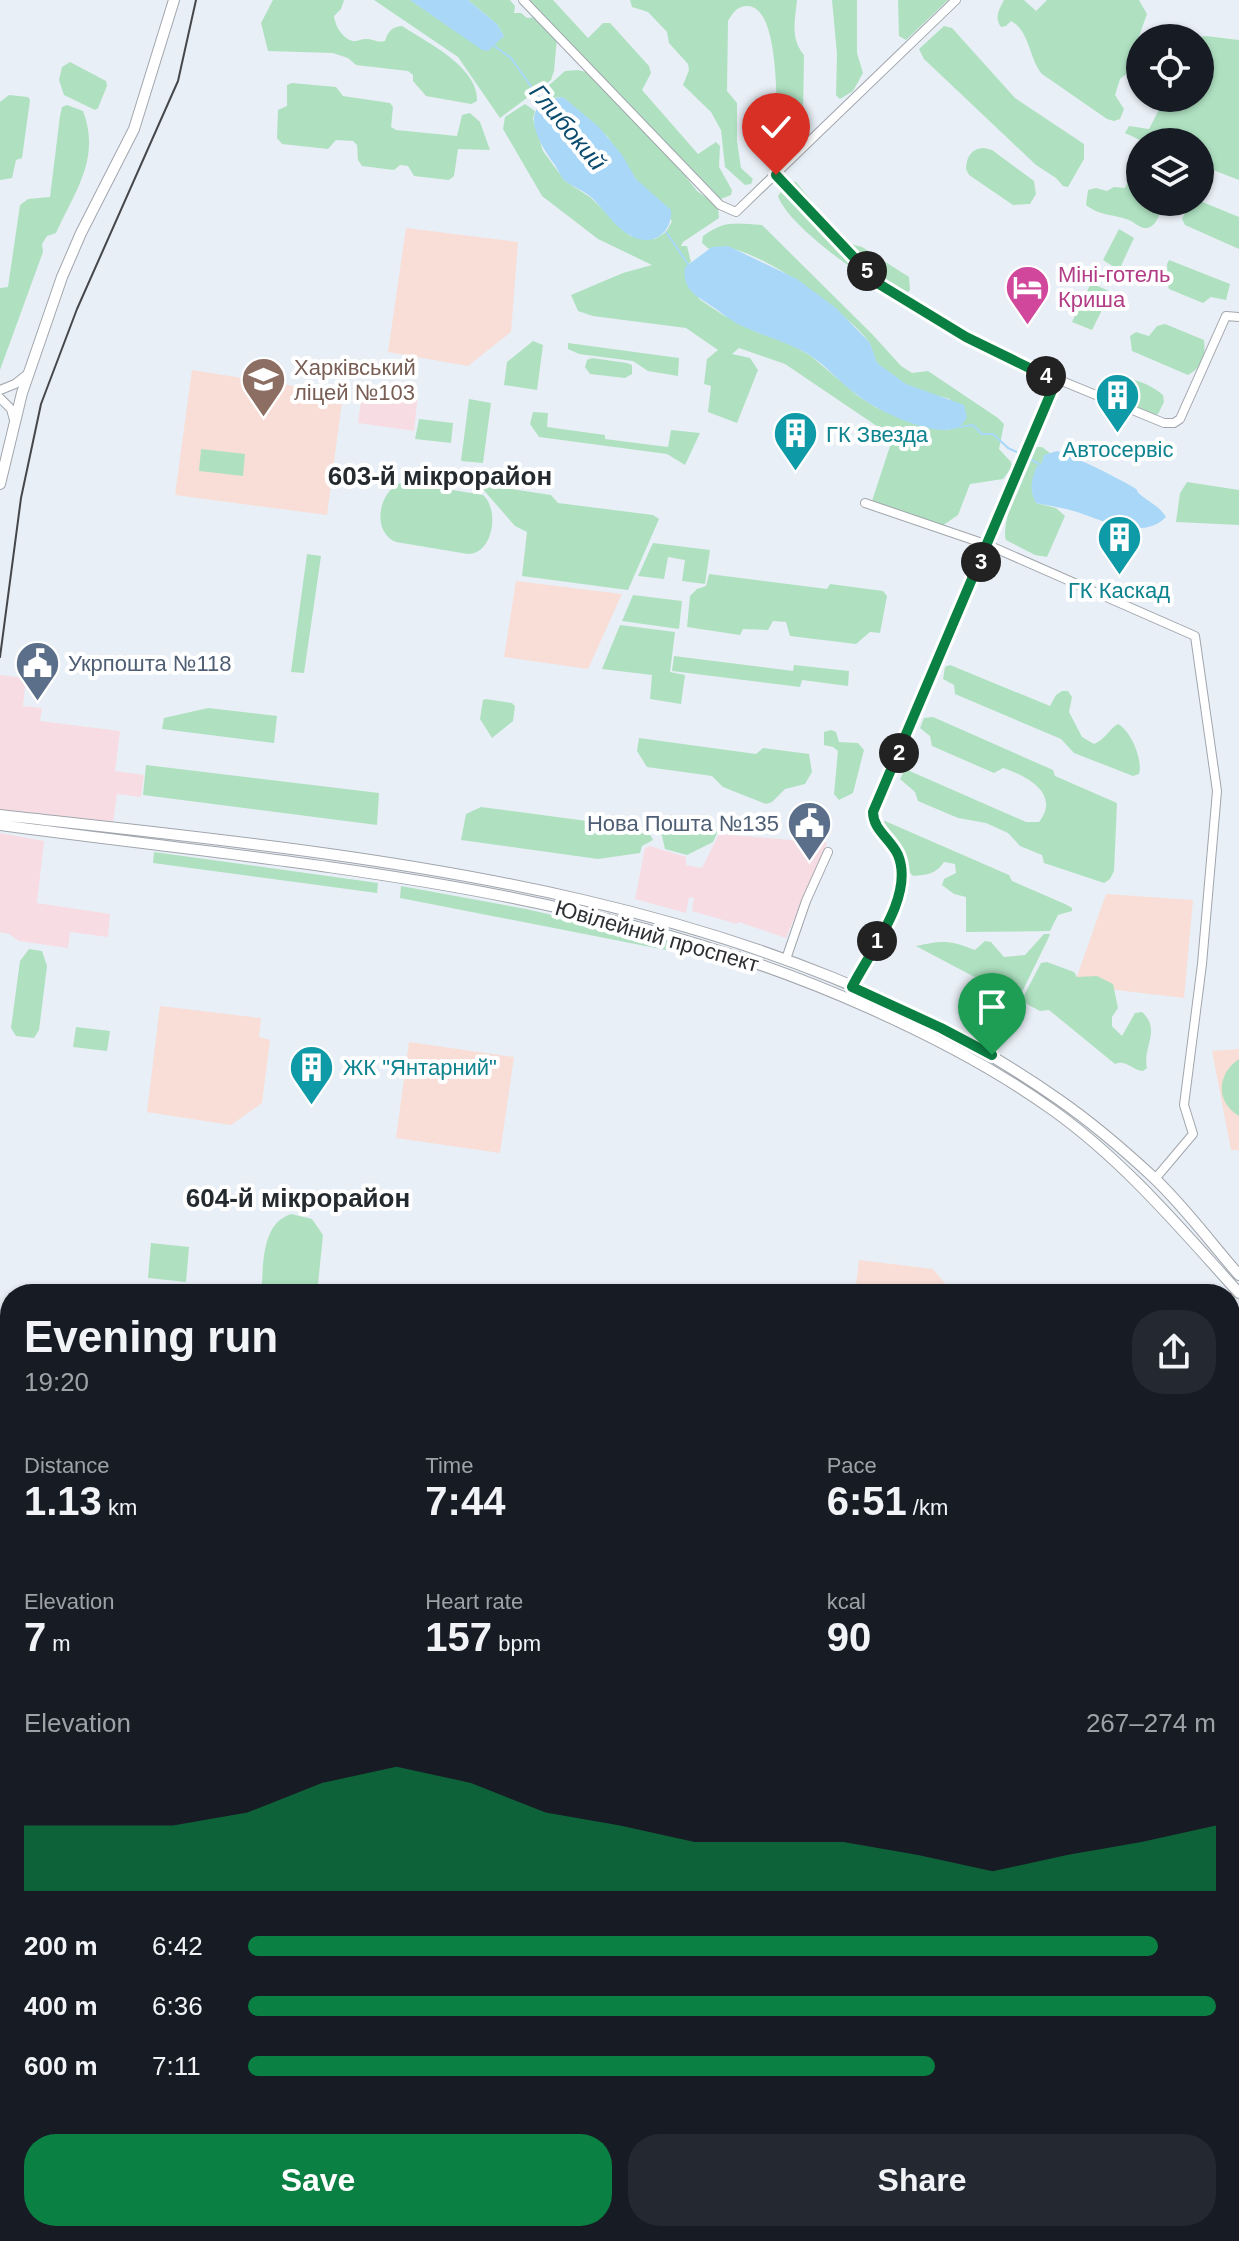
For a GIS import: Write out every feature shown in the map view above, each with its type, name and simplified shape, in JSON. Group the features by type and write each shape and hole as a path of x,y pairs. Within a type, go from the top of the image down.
{"main road":[{"path":"0,484 14,421 62,277 134,129 174,0"},
{"name":"Ювілейний проспект","path":"0,815 447,878 580,901 692,928 786,959 941,1028 992,1055 1061,1100 1155,1179 1239,1275"},
{"name":"Ювілейний проспект","path":"0,825 348,864"},
{"name":"Ювілейний проспект","path":"447,878 689,940 781,971 937,1039 991,1069 1057,1113 1145,1188 1231,1284"},
{"path":"689,940 692,928"},
{"path":"1145,1188 1155,1179"}],"street":[{"path":"523,0 720,205 736,212 956,0"},
{"path":"776,175 879,284 966,337 1056,381 1164,423 1174,423 1180,419 1226,316 1239,317"},
{"path":"0,390 15,384 29,372"},
{"path":"852,987 894,910 901,890 902,869 897,853 876,825 873,812 1056,381"},
{"path":"0,398 9,406 14,421"},
{"path":"865,503 988,545 1195,636 1217,791 1202,964 1184,1105 1193,1134 1155,1179"},
{"path":"786,959 806,901 828,852"}],"shaded area":[{"path":"406,228 518,242 511,332 468,366 388,352"},
{"name":"Харківський ліцей №103","path":"192,370 343,394 327,515 175,495"},
{"path":"363,385 418,394 414,431 358,423"},
{"path":"516,581 622,594 588,669 504,657"},
{"path":"0,675 26,678 23,706 42,708 40,721 120,731 115,771 144,775 141,797 117,794 113,823 0,810"},
{"path":"0,833 44,841 37,903 110,914 108,937 70,932 68,948 19,941 0,932"},
{"path":"719,834 827,843 786,938 739,922 737,924 692,911 694,898 689,897 686,913 635,899 645,848 650,846 686,857 686,865 702,868"},
{"path":"1106,894 1193,900 1184,998 1074,985"},
{"path":"160,1006 261,1018 259,1037 270,1040 262,1103 231,1125 147,1112"},
{"path":"409,1042 514,1057 500,1153 396,1138"},
{"path":"1239,1049 1239,1150 1231,1150 1212,1051"},
{"path":"859,1260 933,1269 946,1284 856,1284"}],"green space":[{"path":"273,0 344,0 334,16 343,35 353,41 385,41 390,30 402,26 449,57 470,77 477,101 471,104 426,96 408,71 356,65 348,58 333,53 268,51 261,23"},
{"path":"374,0 410,0 470,40 492,45 504,36 497,24 468,0 510,0 515,6 514,13 521,13 527,18 537,17 557,38 551,80 500,118 458,57"},
{"path":"526,0 553,0 588,38 603,23 610,23 649,66 651,73 642,90 698,154 716,142 720,146 719,167 732,190 731,195 718,200"},
{"path":"630,0 797,0 794,29 804,55 803,116 807,131 789,150 779,155 775,65 766,23 758,10 746,6 737,9 728,21 727,91 737,103 741,168 753,179 751,184 745,185 725,167 721,130 711,112 683,85 688,64 669,43 667,32 648,12 632,7"},
{"path":"832,0 857,0 857,53 863,73 853,91 840,99 836,95 837,54"},
{"path":"898,0 948,0 906,40 899,36"},
{"path":"1004,0 1024,0 1036,11 1047,0 1139,0 1147,14 1143,24 1126,24 1126,74 1120,79 1115,95 1124,109 1120,119 1107,119 1042,74 1022,31 1011,21 1001,27 998,14"},
{"path":"944,26 952,28 1015,98 1084,144 1084,159 1068,187 1036,165 924,59 919,49"},
{"path":"1214,37 1239,40 1239,180 1214,170 1214,128 1150,128 1158,112 1214,112"},
{"path":"70,62 106,81 107,86 95,110 64,95 59,80 62,67"},
{"path":"565,71 590,73 697,191 718,206 719,218 681,246 687,246 691,262 688,264 699,299 756,332 790,344 811,356 877,408 914,424 950,430 950,399 911,386 885,371 876,362 869,342 858,329 818,296 746,253 725,248 709,249 702,243 703,236 724,225 762,225 901,366 912,373 928,371 1004,424 999,449 1012,467 1003,479 970,484 958,515 942,526 872,501 893,437 785,364 739,348 732,354 750,358 758,370 737,423 708,412 711,386 704,384 707,359 718,350 686,328 593,316 578,311 571,295 623,273 652,265 598,239 542,196 503,129 505,117 525,104 535,111 533,119 543,151 565,181 590,197 630,236 655,239 666,232 672,221 636,179 607,136 563,97 549,96 547,87"},
{"path":"287,85 336,87 343,96 390,103 393,107 391,127 396,130 457,136 462,115 470,113 480,122 490,150 458,149 454,176 449,180 414,176 408,166 400,165 394,170 362,166 358,160 357,145 353,141 336,140 328,149 282,144 277,138 278,110 287,106"},
{"path":"9,95 28,97 30,100 22,158 16,160 12,178 0,180 0,102"},
{"path":"67,105 83,111 88,128 87,159 78,188 56,233 47,236 42,244 43,252 0,370 0,288 8,287 20,205 28,199 50,197 60,116 62,107"},
{"path":"984,148 992,150 1034,181 1036,194 1030,204 1013,205 969,175 966,169 969,157 973,151"},
{"path":"789,181 796,182 851,244 862,247 909,277 910,290 901,300 852,268 798,223 778,196"},
{"path":"1125,188 1126,216 1158,216 1150,227 1096,211 1086,205 1088,190"},
{"path":"1214,207 1239,217 1239,249 1185,225 1183,216 1214,216"},
{"path":"1119,229 1134,238 1119,270 1103,260"},
{"path":"1169,260 1230,284 1226,300 1211,297 1203,303 1169,289"},
{"path":"1091,283 1111,292 1092,330 1072,322"},
{"path":"1165,324 1204,340 1202,360 1188,375 1132,351 1130,336 1136,332 1149,336 1157,326"},
{"path":"533,341 543,345 537,390 504,385 507,362"},
{"path":"568,343 679,358 678,376 648,371 633,361 579,354 568,349"},
{"path":"592,358 632,365 632,374 625,378 590,374 585,367 587,360"},
{"path":"1117,377 1142,382 1163,395 1164,402 1158,414 1154,416 1118,402 1114,397 1112,381"},
{"path":"469,399 491,403 483,463 461,461"},
{"path":"533,412 548,413 547,427 668,447 671,430 700,433 685,465 667,454 539,437 530,424"},
{"path":"419,419 453,423 451,443 415,439"},
{"path":"1034,447 1042,447 1050,453 1044,456 1032,483 1036,503 1056,508 1065,516 1047,557 1035,555 1006,540 1005,532 1014,493"},
{"path":"201,449 245,454 243,476 199,471"},
{"path":"482,470 499,472 498,487 551,495 558,503 653,515 659,519 628,590 522,576 527,532 515,526 473,478"},
{"path":"404,482 483,495 492,520 483,547 468,554 396,542 388,537 383,529 381,510 389,492"},
{"path":"1187,482 1239,490 1239,525 1176,522 1180,493"},
{"path":"653,543 710,550 705,584 682,581 685,560 668,557 664,579 638,576"},
{"path":"307,554 321,556 304,673 291,672"},
{"path":"709,574 827,589 830,584 883,591 887,596 880,633 870,632 856,644 790,636 786,622 773,621 768,630 743,629 740,635 687,627 690,596 706,586"},
{"path":"633,595 682,601 679,629 622,621"},
{"path":"620,625 675,632 670,672 685,675 681,704 650,699 652,675 602,669"},
{"path":"674,656 793,671 794,665 849,671 848,686 802,680 800,687 672,671"},
{"path":"950,665 1050,706 1056,695 1068,691 1072,697 1069,712 1082,737 1094,744 1118,724 1135,746 1139,774 1133,776 1074,753 1061,739 955,694 954,685 943,679 945,667"},
{"path":"483,700 515,706 513,721 492,738 480,719"},
{"path":"208,708 277,716 274,743 162,729 164,718"},
{"path":"933,717 1053,770 1055,776 1117,803 1114,871 1110,879 1104,883 1044,863 1042,855 1020,846 1008,833 986,823 958,818 918,801 915,792 900,779 905,769 1026,822 1039,822 1045,812 1044,795 1031,781 1003,768 994,773 932,746 930,736 920,728 924,718"},
{"path":"824,732 836,732 839,742 858,743 864,750 853,793 839,800 834,794 838,751 824,745"},
{"path":"639,738 756,754 763,748 809,754 812,772 805,784 785,789 766,804 723,787 712,776 647,767 637,751"},
{"path":"146,765 379,793 377,825 143,795"},
{"path":"481,807 647,829 653,840 642,846 640,853 598,859 461,840 466,814"},
{"path":"885,821 1009,875 1012,881 1065,904 1072,911 1058,915 1050,931 966,932 966,897 954,894 942,885 944,879 956,873 955,864 944,862 931,873 913,876 901,847 880,823"},
{"path":"659,823 718,831 713,842 687,855 665,849"},
{"path":"154,852 378,883 377,893 153,863"},
{"path":"401,886 526,909 674,943 671,951 400,898"},
{"path":"1044,934 1050,934 1018,1000 916,946 946,942 975,950 985,941 991,942 1004,957 1025,955"},
{"path":"29,949 42,951 47,966 39,1030 34,1038 16,1036 11,1028 20,961"},
{"path":"1047,962 1074,972 1077,977 1097,976 1113,984 1118,1008 1112,1017 1112,1026 1122,1036 1135,1013 1142,1012 1151,1025 1147,1068 1143,1071 1122,1063 1115,1064 1049,1010 1040,1011 1021,1001 1041,963"},
{"path":"76,1027 110,1031 107,1051 73,1047"},
{"path":"1239,1059 1239,1116 1226,1103 1222,1088 1226,1072"},
{"path":"291,1214 312,1219 323,1235 318,1284 262,1284 269,1237 281,1219"},
{"path":"151,1243 189,1247 186,1282 148,1278"}],"water":[{"path":"410,0 468,0 497,24 504,36 488,51 482,50"},
{"path":"563,97 599,127 622,155 636,179 671,210 669,225 660,236 646,240 625,233 591,197 562,178 542,145 534,124 539,106 548,100"},
{"path":"728,246 797,279 836,308 870,343 877,363 906,384 964,405 967,418 958,428 942,430 916,425 889,414 856,394 808,354 736,323 699,298 687,286 685,267 712,247"},
{"path":"1057,451 1133,487 1166,517 1147,527 1124,527 1036,503 1032,480 1037,466 1041,465 1044,455"}],"waterway":[{"name":"Глибокий","path":"493,45 511,58 543,103"},
{"name":"Глибокий","path":"666,232 688,264"},
{"name":"Глибокий","path":"959,427 973,425 982,434 993,434 1008,448 1023,455"},
{"name":"Глибокий","path":"1028,458 1041,465"}],"tram line":[{"path":"0,657 21,498 41,404 77,309 178,81 196,0"}],"place":[{"name":"Міні-готель Криша","path":"1027,326"},
{"name":"Харківський ліцей №103","path":"263,419"},
{"name":"Автосервіс","path":"1118,435"},
{"name":"ГК Звезда","path":"795,473"},
{"name":"ГК Каскад","path":"1119,576"},
{"name":"Укрпошта №118","path":"37,702"},
{"name":"Нова Пошта №135","path":"810,862"},
{"name":"ЖК \"Янтарний\"","path":"312,1106"}],"district":[{"name":"603-й мікрорайон","path":"440,476"},
{"name":"604-й мікрорайон","path":"298,1198"}],"route":[{"path":"776,175 879,284 966,337 1056,381 873,812 876,825 890,842 901,864 901,890 894,910 852,987 992,1055"}]}
